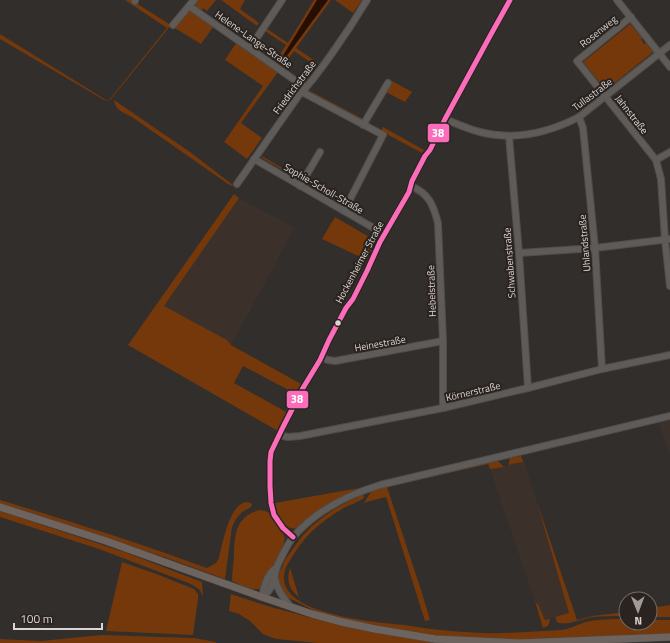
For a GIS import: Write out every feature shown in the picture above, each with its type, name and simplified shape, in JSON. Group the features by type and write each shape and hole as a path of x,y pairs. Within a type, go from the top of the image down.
{"main road":[{"path":"0,508 106,541 312,614 382,631 435,639 520,643 670,637"}],"street":[{"path":"173,25 194,0"},
{"path":"250,48 282,0"},
{"name":"Friedrichstraße","path":"237,184 351,26 367,0"},
{"name":"Hockenheimer Straße","path":"293,537 282,528 274,514 271,503 270,461 272,452 279,435 346,308 353,299 384,234 409,192 412,182 422,162 430,150 445,119 510,0"},
{"path":"617,0 670,67"},
{"name":"Helene-Lange-Straße","path":"189,6 250,48 304,90 363,125 383,135 344,211"},
{"name":"Rosenweg","path":"577,60 631,18"},
{"name":"Tullastraße","path":"445,119 480,132 509,136 534,134 550,130 579,117 670,45"},
{"name":"Jahnstraße","path":"577,60 656,160"},
{"path":"363,125 388,83"},
{"name":"Uhlandstraße","path":"579,117 583,128 595,248 602,369"},
{"name":"Schwabenstraße","path":"509,136 528,388"},
{"path":"300,186 320,152"},
{"path":"670,152 656,160 661,179 668,240 670,286"},
{"name":"Sophie-Scholl-Straße","path":"254,159 384,234"},
{"name":"Hebelstraße","path":"411,186 417,188 427,196 435,212 438,223 443,341 443,408"},
{"path":"519,254 668,240"},
{"name":"Heinestraße","path":"321,357 335,361 443,341"},
{"name":"Körnerstraße","path":"279,435 288,437 300,436 443,408 602,369 670,355"},
{"path":"262,597 264,588 272,571 276,568 293,537 332,504 364,490 380,485 669,417"},
{"path":"276,568 275,579 277,587 290,606"},
{"path":"262,597 268,592 275,579"}],"shaded area":[{"path":"125,0 131,0 171,25 109,100 167,28"},
{"path":"197,0 216,0 207,11 203,8 201,11 196,7 195,3"},
{"path":"221,0 245,0 240,9 259,23 257,26"},
{"path":"314,0 331,0 296,48 318,63 316,66 294,51 283,67 275,62 286,45 265,31 266,28 288,43"},
{"path":"317,0 328,0 284,58 284,54"},
{"path":"335,0 362,0 353,13"},
{"path":"189,11 214,26 201,44 173,27"},
{"path":"630,24 642,38 641,39 644,44 646,43 653,52 606,90 583,62"},
{"path":"0,34 106,100 109,100 107,101 104,100 0,39"},
{"path":"236,43 278,72 241,123 262,138 247,159 224,142 263,86 225,60"},
{"path":"392,81 412,92 405,102 386,92"},
{"path":"310,91 363,119 361,120 310,93"},
{"path":"114,100 190,152 233,185 228,184 132,117 120,111"},
{"path":"383,127 424,150 422,153 381,131"},
{"path":"262,156 299,178 262,158"},
{"path":"234,194 239,198 164,306 227,340 231,345 301,384 296,394 243,366 234,383 288,413 278,431 128,345"},
{"path":"239,198 294,227 231,345 227,340 164,306"},
{"path":"335,217 376,241 367,260 322,239"},
{"path":"670,420 670,456 659,423"},
{"path":"521,456 533,491 523,462 511,464 509,466 510,458"},
{"path":"497,461 504,467 490,469 488,464 387,487 430,620 425,621 386,497 363,504 371,492 376,489"},
{"path":"523,461 570,613 545,620 539,606 535,601 490,469 509,466 511,464"},
{"path":"359,488 342,496 311,516 297,528 292,529 285,525 279,517 275,503"},
{"path":"363,494 364,498 342,509 315,528 299,547 285,570 285,585 294,597 310,606 351,618 437,630 512,633 561,630 595,620 618,619 618,631 658,631 658,620 670,620 670,634 515,640 436,636 400,631 337,618 313,610 287,597 283,593 278,583 279,574 285,560 303,535 323,517 336,508"},
{"path":"0,500 104,532 207,568 216,563 219,558 225,533 233,513 238,506 244,503 251,503 252,505 242,512 232,527 225,579 167,558 0,504"},
{"path":"537,501 577,620 592,616 618,613 618,616 593,617 571,623 558,623 555,617 569,613"},
{"path":"259,510 269,513 285,538 283,546 262,588 254,589 247,588 232,581 232,577 235,538 239,526 246,517"},
{"path":"0,511 127,553 202,582 203,597 200,590 191,584 99,549 0,517"},
{"path":"122,562 194,589 198,594 198,599 193,635 106,631"},
{"path":"290,568 299,597 293,591 288,581"},
{"path":"231,594 275,608 347,627 386,635 444,643 318,643 276,639 263,634 250,621 239,614 229,611"},
{"path":"535,601 539,606 545,620 550,620 548,626 543,628"},
{"path":"670,605 670,617 658,617 658,607"},
{"path":"101,635 194,638 216,643 0,643 0,639 41,641"}],"transit line":[{"name":"38","path":"293,537 283,528 274,515 271,503 270,486 271,452 303,388 320,360 346,308 353,299 380,242 409,192 412,181 425,156 430,150 445,119 510,0"}]}
